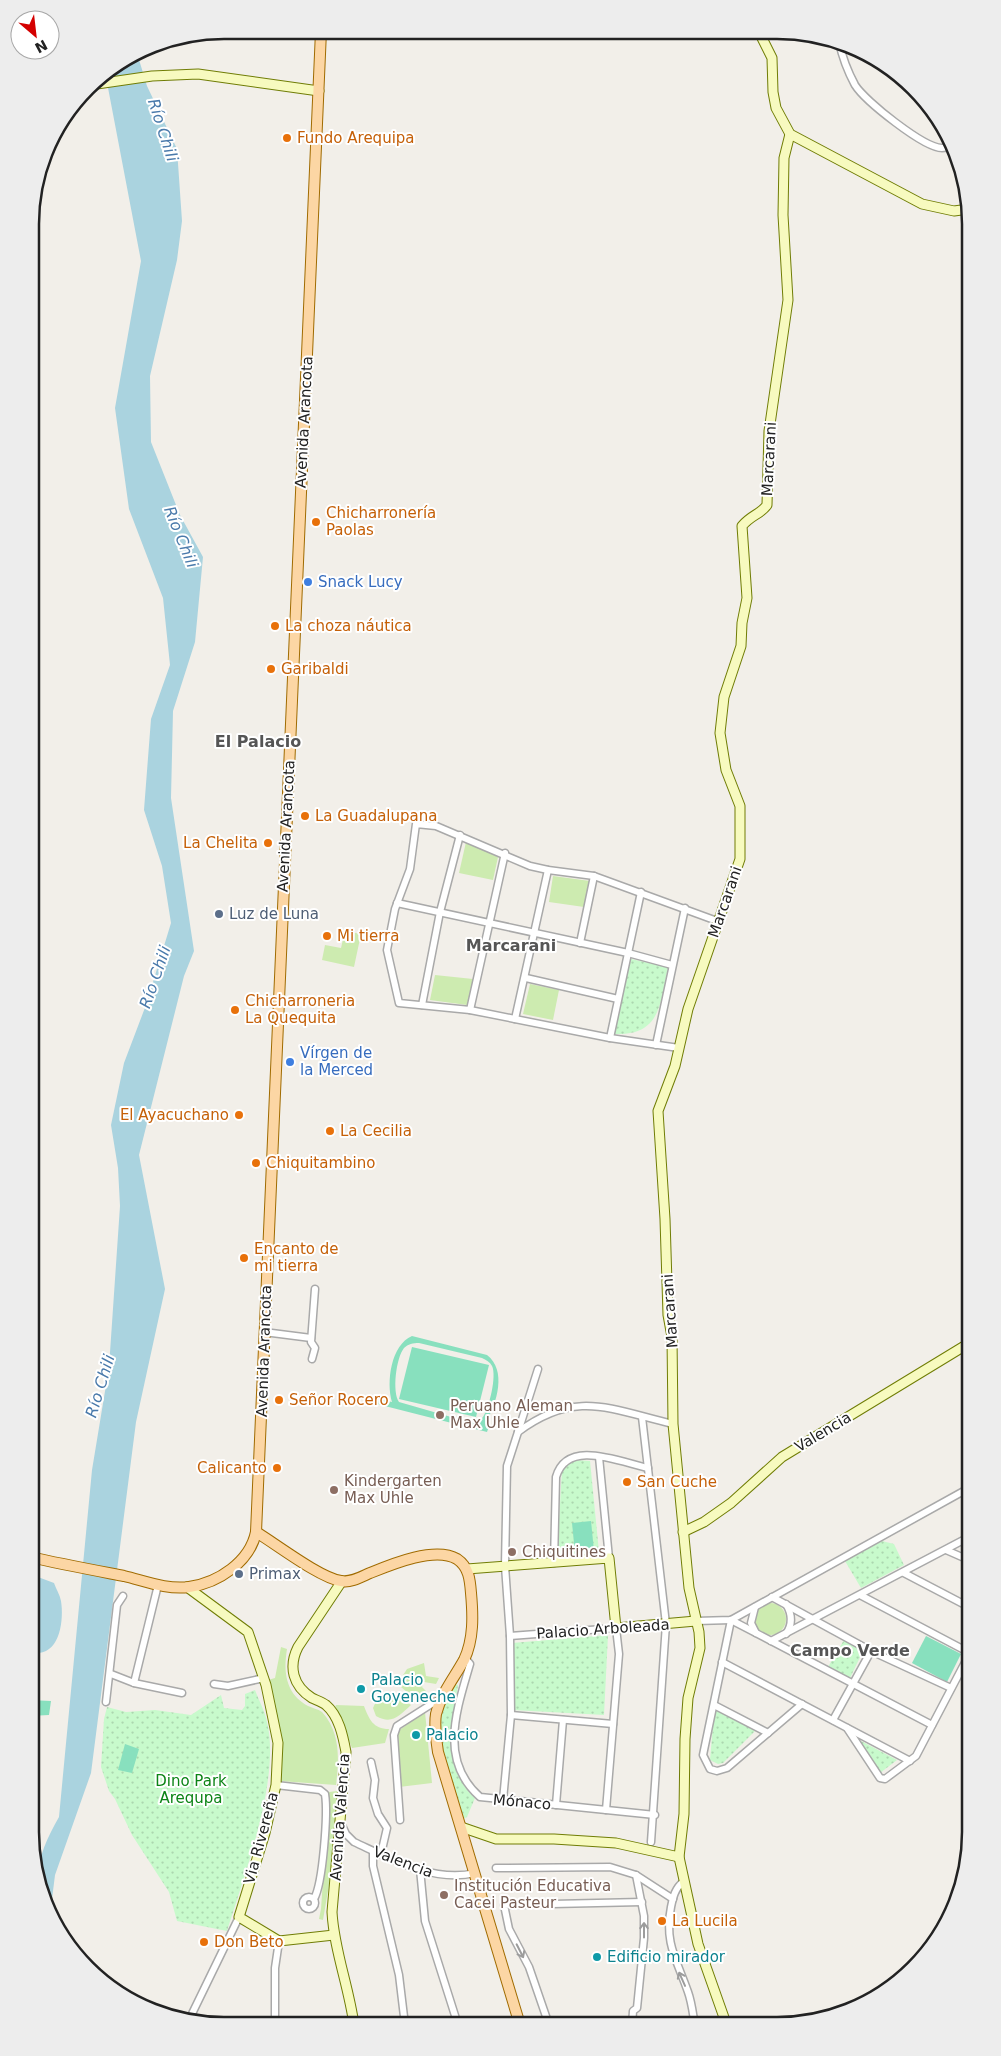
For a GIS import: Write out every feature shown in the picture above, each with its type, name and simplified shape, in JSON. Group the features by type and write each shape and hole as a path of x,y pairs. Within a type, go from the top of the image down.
{"main road":[{"name":"Avenida Arancota","path":"256,1532 279,953 320,39"},
{"path":"762,39 772,58 773,92 776,108 790,134 922,204 954,211 962,210"},
{"path":"104,84 152,76 198,74 319,91"},
{"name":"Marcarani","path":"725,2017 698,1944 679,1857 684,1814 684,1739 688,1698 700,1648 699,1632 689,1588 673,1424 672,1337 668,1315 665,1219 658,1111 675,1066 688,1009 740,859 740,806 726,770 720,733 724,697 741,646 742,623 747,598 742,526 750,516 763,511 767,505 769,431 788,300 783,215 784,158 790,134"},
{"name":"Valencia","path":"683,1532 704,1522 731,1503 782,1458 962,1348"},
{"path":"39,1559 158,1585 187,1587 210,1582 230,1570 251,1548 256,1532 319,1571 342,1582 351,1581 384,1567 434,1554 458,1560 467,1569 470,1580 472,1632 465,1658 442,1698 436,1715 435,1733 438,1752 476,1873 518,2017"},
{"path":"467,1569 609,1558 616,1628"},
{"name":"Avenida Valencia","path":"342,1582 298,1647 293,1656 292,1668 296,1682 302,1690 326,1705 335,1716 346,1752 332,1912 334,1935 350,1998 353,2017"},
{"name":"Via Rivereña","path":"187,1587 248,1632 264,1678 278,1744 276,1785 266,1833 239,1917"},
{"name":"Palacio Arboleada","path":"616,1628 696,1621"},
{"path":"461,1827 496,1839 616,1842 679,1857"},
{"path":"239,1917 280,1940 334,1935"}],"street":[{"path":"841,50 855,85 862,93 916,137 942,148 945,147"},
{"path":"679,1048 610,1038 470,1010 399,1002 387,950 397,903 410,868 416,824 436,826 505,853 530,866 594,876 717,921"},
{"path":"422,1005 440,912 460,835"},
{"path":"470,1010 505,853"},
{"path":"516,1019 548,870"},
{"path":"580,943 594,876"},
{"path":"610,1038 641,892"},
{"path":"397,903 628,953 672,965"},
{"path":"656,1044 685,908"},
{"path":"526,978 618,999"},
{"path":"312,1359 315,1348 311,1338 315,1289"},
{"path":"264,1332 311,1338"},
{"path":"503,1800 511,1715 510,1636 505,1566 507,1466 538,1369"},
{"path":"518,1432 552,1411 574,1405 597,1406 673,1424"},
{"path":"642,1417 666,1624 655,1815 651,1842"},
{"path":"554,1563 556,1477 559,1467 571,1456 586,1454 648,1468"},
{"path":"599,1457 609,1558"},
{"path":"696,1621 731,1620 962,1492"},
{"path":"771,1641 962,1541"},
{"path":"946,1550 962,1557"},
{"path":"904,1573 962,1603"},
{"path":"134,1683 158,1585"},
{"path":"860,1595 962,1648"},
{"path":"106,1702 111,1674 117,1605 123,1596"},
{"path":"772,1597 871,1651 951,1688"},
{"path":"785,1635 791,1623 790,1610 786,1604"},
{"path":"756,1606 751,1617 753,1629 757,1634"},
{"path":"731,1620 932,1725"},
{"path":"731,1620 703,1755 704,1762 710,1768 717,1771 727,1768 802,1704"},
{"path":"606,1810 618,1654 616,1628"},
{"name":"Palacio Arboleada","path":"510,1636 616,1628"},
{"path":"833,1720 871,1651"},
{"name":"Mónaco","path":"465,1658 470,1664 455,1714 453,1737 462,1775 471,1790 480,1797 655,1815"},
{"path":"722,1662 910,1761"},
{"path":"847,1728 880,1778 885,1779 916,1756 962,1667"},
{"path":"111,1674 134,1683 182,1693"},
{"path":"214,1684 228,1686 264,1678"},
{"path":"400,1820 394,1734 397,1726 442,1698"},
{"path":"714,1705 768,1733"},
{"path":"511,1715 613,1724"},
{"path":"556,1805 563,1720"},
{"path":"371,1762 375,1780 373,1798 378,1814 387,1828 381,1854"},
{"path":"276,1785 320,1790 325,1794 321,1872 319,1889 314,1899"},
{"name":"Valencia","path":"341,1823 346,1834 354,1842 420,1869 439,1875 462,1876 476,1873"},
{"path":"373,1851 374,1866 399,1975 403,2017"},
{"path":"496,1868 610,1867 636,1875 673,1899"},
{"path":"420,1869 425,1921 455,2017"},
{"path":"633,2017 633,2011 637,2008 644,1938 642,1902 636,1875"},
{"path":"684,1881 678,1886 673,1899 668,1935 675,1962 688,1991 693,2017"},
{"path":"546,2017 529,1967 510,1929 504,1905 642,1902"},
{"name":"Via Rivereña","path":"192,2015 239,1917"},
{"path":"275,2017 275,1968 280,1940"}],"green space":[{"path":"466,842 498,857 493,880 459,873"},
{"path":"553,876 590,881 584,907 549,902"},
{"path":"345,931 361,934 354,967 322,960 325,945 341,948"},
{"path":"631,959 668,967 663,993 656,1015 650,1023 641,1030 614,1034"},
{"path":"435,975 473,979 467,1005 430,1000"},
{"path":"530,984 559,990 553,1020 523,1014"},
{"path":"412,1336 487,1355 493,1361 497,1369 498,1387 494,1406 486,1422 490,1423 487,1432 377,1404 379,1399 392,1402 390,1375 392,1365 399,1347","holes":["419,1343 482,1358 491,1365 494,1377 488,1407 483,1417 479,1420 472,1423 399,1402 395,1383 397,1367 401,1353 407,1346"]},
{"path":"412,1347 489,1365 476,1417 399,1399"},
{"path":"575,1460 590,1461 599,1552 557,1557 562,1469"},
{"path":"591,1521 594,1551 575,1553 572,1523"},
{"path":"882,1541 894,1544 904,1565 861,1588 845,1561"},
{"path":"770,1603 781,1608 786,1619 781,1630 770,1635 759,1630 754,1619 759,1608"},
{"path":"608,1635 604,1715 513,1710 512,1643"},
{"path":"926,1636 961,1654 947,1682 912,1663"},
{"path":"844,1640 863,1651 850,1678 828,1667"},
{"path":"281,1647 287,1649 286,1674 291,1689 301,1701 322,1712 333,1729 338,1756 336,1785 280,1781 268,1680 275,1678"},
{"path":"424,1663 426,1676 439,1678 436,1684 424,1682 422,1687 429,1694 419,1702 401,1687 400,1680 407,1669"},
{"path":"453,1684 458,1685 452,1730 454,1760 465,1786 475,1798 467,1817 463,1819 445,1767 440,1736 445,1703"},
{"name":"Dino Park Arequpa","path":"255,1690 267,1722 270,1745 269,1771 259,1827 227,1931 177,1921 169,1892 132,1835 115,1799 109,1791 101,1767 104,1719 107,1707 126,1712 155,1710 191,1715 221,1695 224,1708 242,1710 245,1706 245,1694"},
{"path":"379,1695 400,1697 411,1705 395,1718 382,1719 376,1716 373,1708"},
{"path":"39,1700 51,1701 49,1715 39,1716"},
{"path":"336,1705 364,1706 375,1725 389,1729 385,1743 352,1748 335,1707"},
{"path":"717,1710 755,1731 723,1763 718,1764 710,1760 714,1714"},
{"path":"425,1712 432,1783 399,1787 398,1731"},
{"path":"861,1741 897,1760 880,1773 860,1743"},
{"path":"125,1744 139,1749 132,1773 118,1770"},
{"path":"337,1791 330,1879 323,1920 319,1919 329,1792"}],"water":[{"name":"Río Chili","path":"139,59 147,86 177,149 182,221 177,260 150,376 151,442 180,515 203,557 195,642 173,711 171,798 194,951 184,976 139,1155 165,1289 136,1422 91,1773 55,1875 52,1900 41,1861 46,1842 59,1817 92,1470 109,1367 120,1206 118,1168 111,1125 124,1063 146,1005 171,923 162,866 144,810 151,719 170,665 163,598 129,509 115,408 141,261 107,81"},
{"path":"39,1577 54,1583 60,1596 62,1609 61,1625 56,1641 46,1651 39,1653"}],"place":[{"name":"Fundo Arequipa","path":"287,138"},
{"name":"Chicharronería Paolas","path":"316,522"},
{"name":"Snack Lucy","path":"308,582"},
{"name":"La choza náutica","path":"275,626"},
{"name":"Garibaldi","path":"271,669"},
{"name":"La Guadalupana","path":"305,816"},
{"name":"La Chelita","path":"268,843"},
{"name":"Luz de Luna","path":"219,914"},
{"name":"Mi tierra","path":"327,936"},
{"name":"Chicharroneria La Quequita","path":"235,1010"},
{"name":"Vírgen de la Merced","path":"290,1062"},
{"name":"El Ayacuchano","path":"239,1115"},
{"name":"La Cecilia","path":"330,1131"},
{"name":"Chiquitambino","path":"256,1163"},
{"name":"Encanto de mi tierra","path":"244,1258"},
{"name":"Señor Rocero","path":"279,1400"},
{"name":"Peruano Aleman Max Uhle","path":"440,1415"},
{"name":"Calicanto","path":"277,1468"},
{"name":"San Cuche","path":"627,1482"},
{"name":"Kindergarten Max Uhle","path":"334,1490"},
{"name":"Chiquitines","path":"512,1552"},
{"name":"Primax","path":"239,1574"},
{"name":"Palacio Goyeneche","path":"361,1689"},
{"name":"Palacio","path":"416,1735"},
{"name":"Institución Educativa Cacei Pasteur","path":"444,1895"},
{"name":"La Lucila","path":"662,1921"},
{"name":"Don Beto","path":"204,1942"},
{"name":"Edificio mirador","path":"597,1957"}],"district":[{"name":"El Palacio","path":"258,741"},
{"name":"Marcarani","path":"511,945"},
{"name":"Campo Verde","path":"850,1650"}]}
